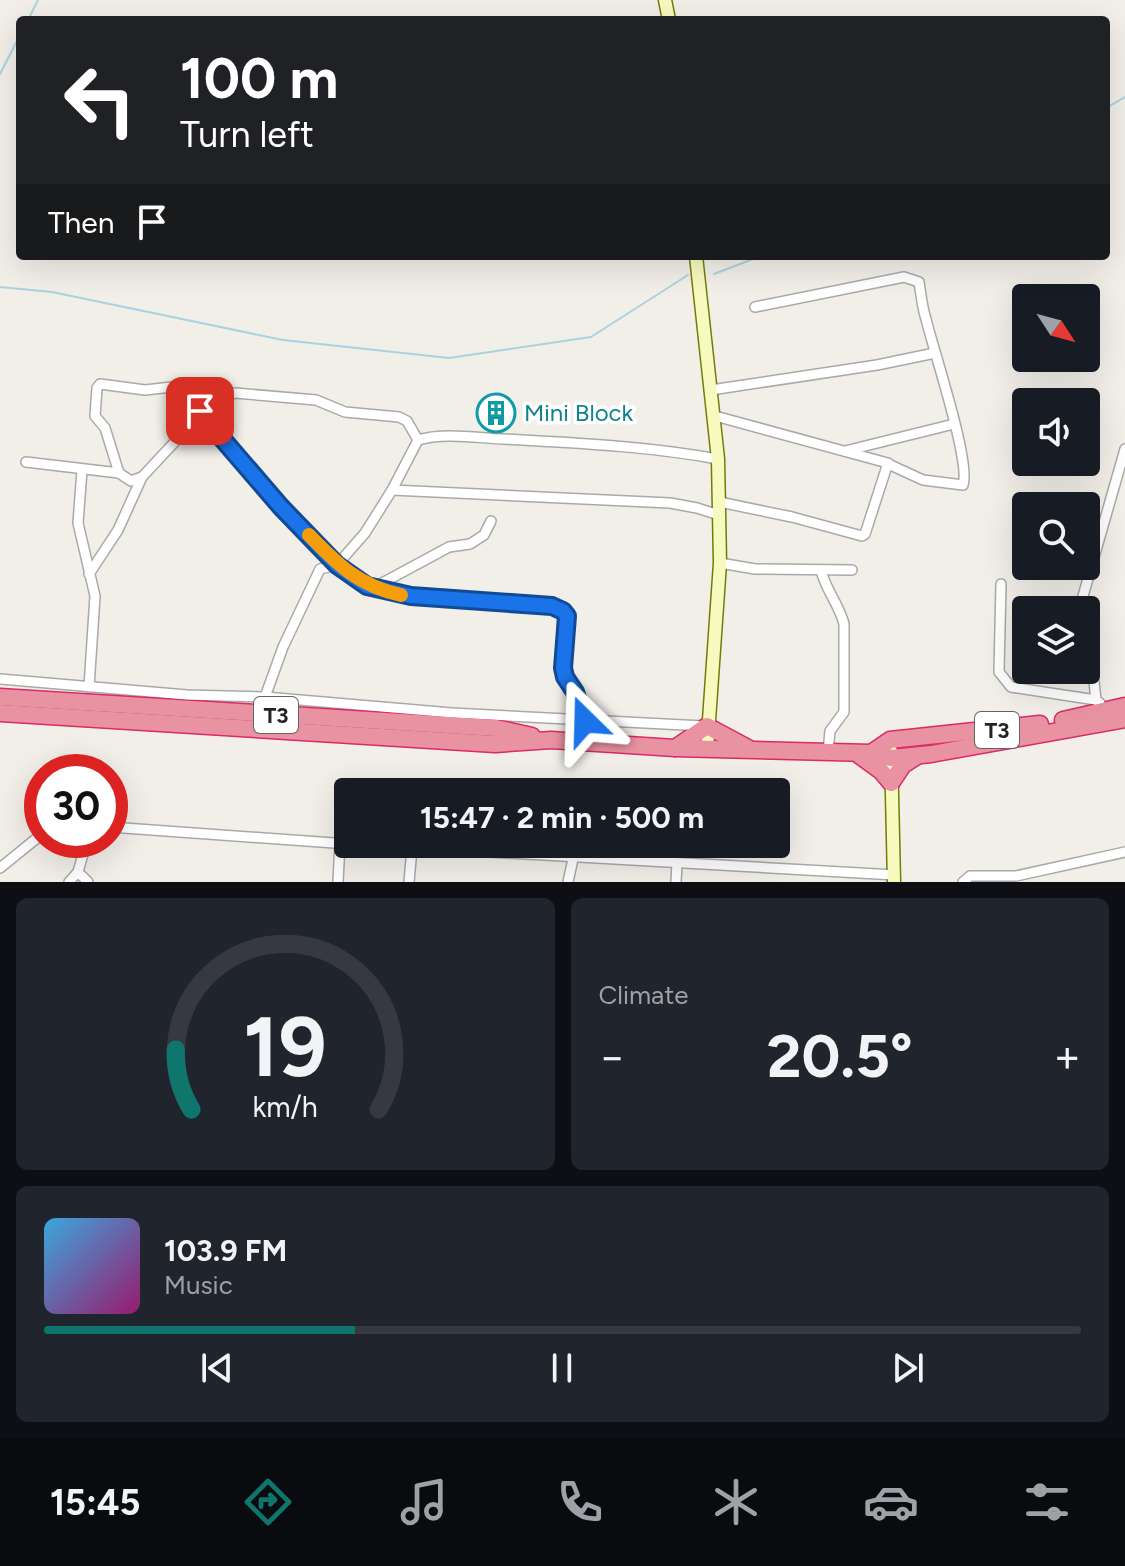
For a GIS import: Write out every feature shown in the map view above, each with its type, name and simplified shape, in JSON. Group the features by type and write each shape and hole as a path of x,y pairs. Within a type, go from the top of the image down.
{"highway":[{"name":"T3","path":"0,697 496,728 551,740 675,748 863,753 891,758 1125,719"},
{"name":"T3","path":"863,753 890,740 1019,728 1110,705"},
{"name":"T3","path":"0,713 268,714"},
{"path":"675,748 707,726 753,751"},
{"path":"863,753 891,783 903,765 918,755"}],"street":[{"path":"696,260 718,459 720,563 707,749"},
{"path":"715,416 888,463 923,480 963,485 965,478 954,424 924,315 919,282 904,277 755,307"},
{"path":"711,390 935,353"},
{"path":"119,473 105,428 95,416 97,388 100,384 145,390 181,386 200,411 205,425 281,507 337,565 373,588 411,596 552,606 563,611 568,627 563,668 585,721"},
{"path":"89,574 118,530 142,477 184,432 205,425 230,395 316,400 345,412 399,417 407,421 418,440"},
{"path":"843,452 954,424"},
{"path":"418,440 454,437 604,445 666,450 718,459"},
{"path":"268,714 283,647 320,569 337,565 365,533 418,440"},
{"path":"1083,596 1125,449"},
{"path":"26,462 119,473 131,481 142,477"},
{"path":"392,490 670,503 792,517 862,536 888,463"},
{"path":"82,470 78,523 95,596 89,687"},
{"path":"373,588 449,547 470,544 484,535 491,521"},
{"path":"720,563 755,569 852,570"},
{"path":"821,570 844,624 844,712 830,731 828,752"},
{"path":"1001,584 999,672 1006,683 1011,687 1110,705"},
{"path":"0,679 187,695 268,714 452,713 707,726"},
{"path":"1100,679 1110,705"},
{"path":"558,858 677,863 894,879 890,740"},
{"path":"128,828 334,843"},
{"path":"0,868 24,849"},
{"path":"963,882 970,876 1016,879 1125,852"},
{"path":"69,882 78,872 82,858"},
{"path":"338,882 342,858"},
{"path":"409,882 411,858"},
{"path":"568,882 573,859"},
{"path":"676,882 677,863"},
{"path":"78,872 88,882"}],"waterway":[{"path":"30,16 38,0"},
{"path":"0,74 16,43"},
{"path":"1110,106 1125,97"},
{"path":"714,274 751,260"},
{"path":"0,287 52,292 283,340 449,358 591,337 688,275"}],"slow traffic":[{"path":"309,535 337,565 367,586 401,595"}],"place":[{"name":"Mini Block","path":"496,413"}],"route":[{"path":"200,411 200,424 213,428 281,507 337,565 367,586 399,595 552,606 563,611 568,627 563,668 585,721"}]}
